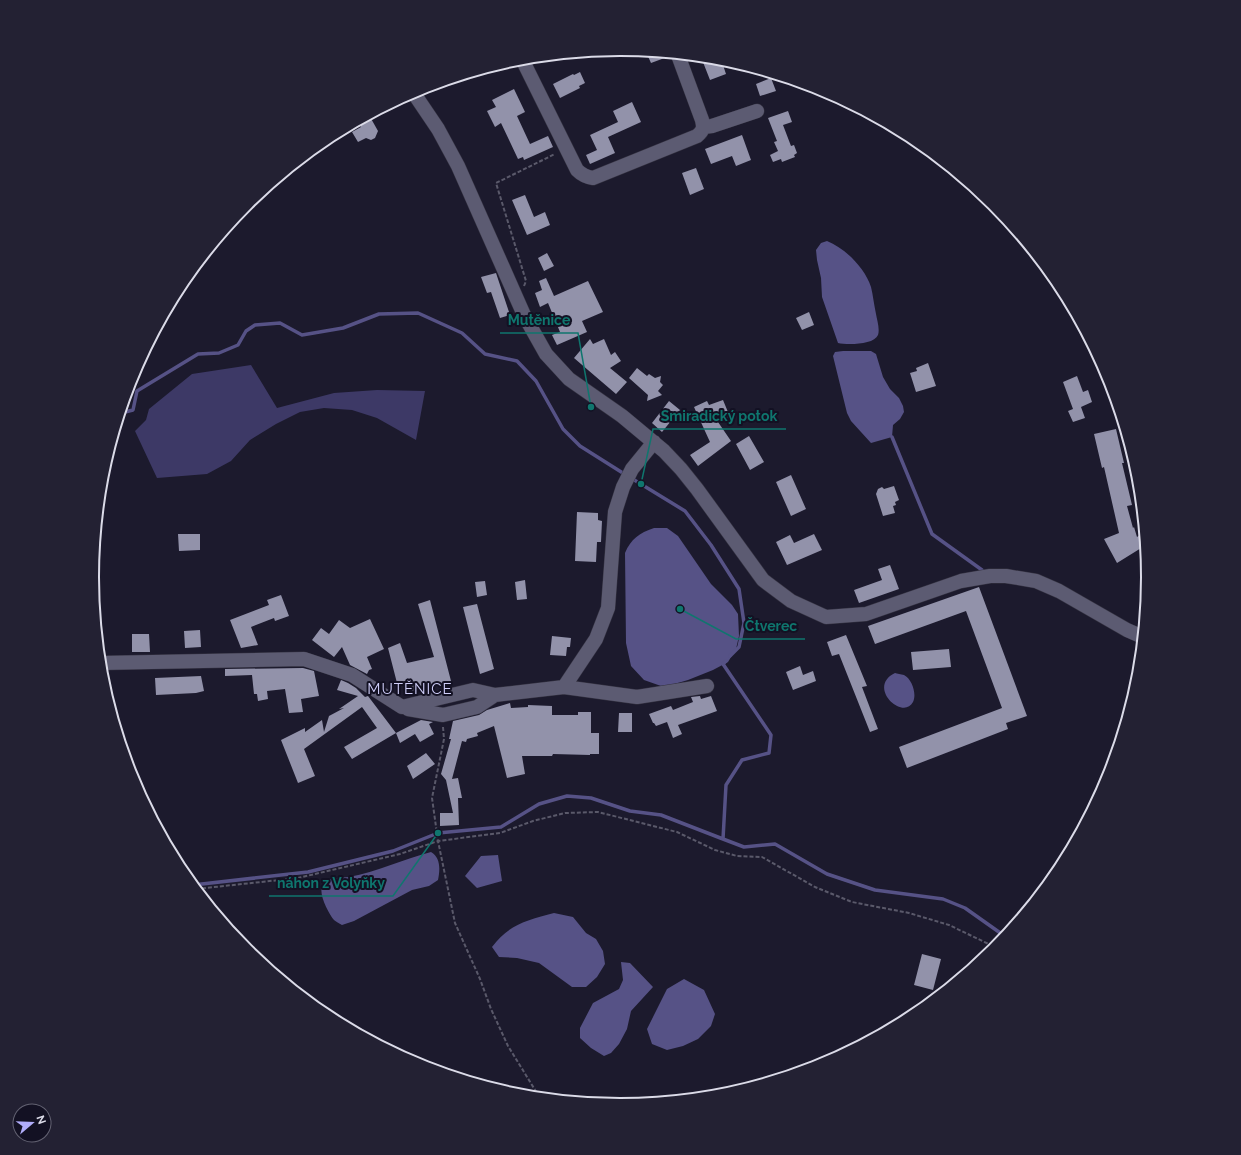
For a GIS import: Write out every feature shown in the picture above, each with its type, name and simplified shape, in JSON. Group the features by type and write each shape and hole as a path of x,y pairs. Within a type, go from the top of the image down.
{"street":[{"path":"525,65 580,174 593,178 697,136 702,132 704,127 680,59"},
{"path":"417,98 438,130 458,166 524,315 546,354 569,379 622,416 654,442 681,469 763,580 792,601 826,617 866,614 961,581 990,576 1006,576 1036,581 1059,591 1127,630 1139,635"},
{"path":"704,127 712,126 757,111"},
{"path":"564,687 596,640 608,608 614,512 625,482 632,469 654,442"},
{"path":"106,663 304,659 352,675 402,708 443,715 477,708 495,695"},
{"path":"402,708 473,690 495,695 564,687 637,697 707,686"}],"path":[{"path":"522,292 526,281 496,183 567,148"},
{"path":"443,715 444,739 432,798 438,842 455,923 508,1046 536,1092"},
{"path":"202,888 298,878 400,854 438,842 500,833 533,821 565,813 598,812 677,832 715,850 737,856 762,857 815,887 852,902 909,913 949,925 990,945"}],"shaded area":[{"path":"827,241 841,248 854,260 868,280 872,290 879,330 876,338 871,341 854,344 838,343 822,297 821,278 817,260 816,250 821,243"},
{"path":"871,351 876,354 883,377 890,389 899,398 903,406 904,412 900,419 893,425 892,437 871,443 851,421 847,413 833,356 835,352"},
{"path":"251,365 277,408 334,393 377,390 425,391 416,440 377,418 352,410 324,408 300,412 276,424 250,440 231,461 207,474 157,478 135,431 146,420 149,409 192,374"},
{"path":"654,528 667,528 678,536 711,584 732,605 738,614 739,636 736,649 728,662 688,680 661,686 644,680 631,666 626,643 625,553 636,537"},
{"path":"895,673 907,677 913,687 914,699 908,707 895,705 889,700 885,693 884,686 887,679"},
{"path":"431,852 437,858 439,872 438,880 429,886 412,890 354,921 342,925 331,917 324,901 321,889 322,885 327,880 359,875"},
{"path":"498,855 502,881 477,888 465,876 481,856"},
{"path":"554,913 573,917 586,933 596,939 603,951 605,964 597,977 586,987 572,987 539,963 517,958 499,957 492,947 498,939 512,928 527,921"},
{"path":"621,962 630,963 653,987 631,1011 627,1029 619,1044 611,1053 604,1056 591,1048 580,1038 580,1028 593,1003 619,989 623,980"},
{"path":"684,979 704,990 715,1014 711,1026 698,1039 683,1046 667,1050 652,1044 647,1029 667,989"}],"building":[{"path":"648,57 665,58 651,63"},
{"path":"703,63 723,66 726,74 710,80"},
{"path":"580,72 585,83 579,86 580,88 560,98 553,84"},
{"path":"771,79 776,91 760,96 756,84"},
{"path":"514,89 525,112 517,116 530,144 548,136 553,147 524,160 523,157 518,159 501,123 495,127 487,111 496,107 492,100"},
{"path":"632,102 641,122 608,137 615,153 590,164 586,155 597,150 590,135 618,122 613,111"},
{"path":"788,111 792,122 783,125 791,146 794,145 797,153 794,155 795,157 782,162 781,159 773,162 770,155 778,151 774,142 777,141 768,118"},
{"path":"372,120 378,131 375,138 371,140 366,138 358,142 352,132 361,127 360,126"},
{"path":"742,135 751,160 736,166 732,156 711,164 705,149"},
{"path":"696,168 704,189 690,195 682,173"},
{"path":"525,195 534,217 545,212 550,225 527,235 512,200"},
{"path":"547,253 554,266 544,271 538,258"},
{"path":"496,273 510,315 500,318 491,292 487,293 481,277"},
{"path":"546,278 554,296 588,281 603,312 582,321 587,332 557,345 552,335 560,332 548,303 540,307 535,293 542,290 539,281"},
{"path":"809,312 814,325 802,330 796,318"},
{"path":"590,339 593,344 604,339 611,355 615,352 621,361 610,368 627,382 616,394 574,358"},
{"path":"928,363 936,386 916,392 910,373 917,371 916,368"},
{"path":"637,368 647,376 649,374 655,378 661,376 660,382 663,385 658,391 662,395 647,401 648,395 629,378"},
{"path":"1077,376 1083,392 1088,390 1092,402 1081,407 1085,418 1073,422 1068,411 1073,409 1063,382"},
{"path":"723,400 730,417 718,422 731,441 698,466 690,455 710,442 694,407 707,401 709,405"},
{"path":"669,401 680,410 662,432 652,423"},
{"path":"1116,429 1132,505 1127,506 1137,537 1140,535 1141,548 1117,563 1104,539 1119,533 1104,467 1102,468 1094,434"},
{"path":"749,436 764,462 750,470 736,444"},
{"path":"791,475 806,509 791,516 776,482"},
{"path":"894,486 899,500 895,502 896,505 893,506 895,513 883,516 876,494 878,489 882,487 884,489"},
{"path":"577,512 598,513 598,520 602,521 601,542 597,542 596,562 575,561"},
{"path":"178,534 200,534 200,550 179,551"},
{"path":"814,534 822,550 787,565 776,542 790,535 794,543"},
{"path":"890,565 899,589 859,603 854,590 882,580 878,569"},
{"path":"525,580 527,599 517,600 515,582"},
{"path":"485,581 487,595 477,597 475,582"},
{"path":"979,587 1027,716 1006,723 1008,729 907,768 899,747 1002,708 966,611 875,644 868,626"},
{"path":"281,595 289,616 275,621 274,618 251,627 258,645 241,648 230,620 269,605 267,600"},
{"path":"430,600 451,681 412,691 410,680 397,683 388,648 400,643 407,663 434,657 418,604"},
{"path":"477,604 494,669 480,674 463,607"},
{"path":"370,619 384,649 367,657 372,669 369,670 367,674 350,665 342,647 334,657 312,640 321,628 329,634 339,620 350,628"},
{"path":"200,630 201,647 185,648 184,631"},
{"path":"132,634 149,634 150,652 132,652"},
{"path":"846,635 867,686 862,687 878,729 870,732 839,654 832,656 827,642"},
{"path":"552,636 571,638 570,647 567,647 566,656 550,655"},
{"path":"949,649 951,667 913,670 911,652"},
{"path":"800,666 803,675 813,671 816,681 793,690 786,672"},
{"path":"303,668 314,671 319,696 301,699 303,712 289,713 285,689 267,691 268,699 258,701 257,694 254,694 252,675 225,676 225,669"},
{"path":"201,676 204,691 196,693 156,695 155,678"},
{"path":"341,680 356,688 365,697 368,696 396,733 352,759 344,747 377,728 362,707 304,749 315,776 298,783 281,740 305,728 305,732 322,720 324,732 329,716 344,708 339,709 358,696 337,690"},
{"path":"700,696 701,699 711,696 717,711 678,725 682,734 673,738 667,722 656,726 653,723 649,714 671,706 673,710 693,702 691,697"},
{"path":"510,703 511,708 528,707 528,705 552,706 552,715 578,715 578,712 591,712 591,733 599,733 599,754 522,756 525,774 507,778 494,726 477,733 478,736 467,739 466,742 462,741 452,779 458,778 462,798 458,798 459,825 440,826 440,813 453,813 446,780 441,774 451,739 449,739 453,721 479,715 487,710"},
{"path":"619,713 632,713 632,732 618,732"},
{"path":"421,720 433,722 429,724 434,734 420,742 415,734 400,743 396,733"},
{"path":"426,753 435,764 413,779 407,766"},
{"path":"922,954 941,959 933,990 914,985"}],"waterway":[{"path":"127,412 133,410 137,391 198,354 219,353 238,345 246,331 255,325 280,323 302,335 343,328 379,314 418,313 462,333 485,354 517,361 536,381 563,429 580,446 626,475"},
{"path":"892,437 932,534 982,570"},
{"path":"631,478 685,511 711,545 739,589 744,623 739,647 730,656"},
{"path":"726,661 723,664 771,735 769,753 742,760 726,785 723,839 744,847 775,844 827,874 875,890 943,899 965,908 1001,933"},
{"path":"199,884 308,872 393,851 438,833 501,827 539,804 567,796 591,798 630,811 661,815 723,839"}],"place":[{"name":"Mutěnice","path":"591,407"},
{"name":"Smiradický potok","path":"641,484"},
{"name":"Čtverec","path":"680,609"},
{"name":"náhon z Volyňky","path":"438,833"}],"district":[{"name":"MUTĚNICE","path":"410,689"}]}
